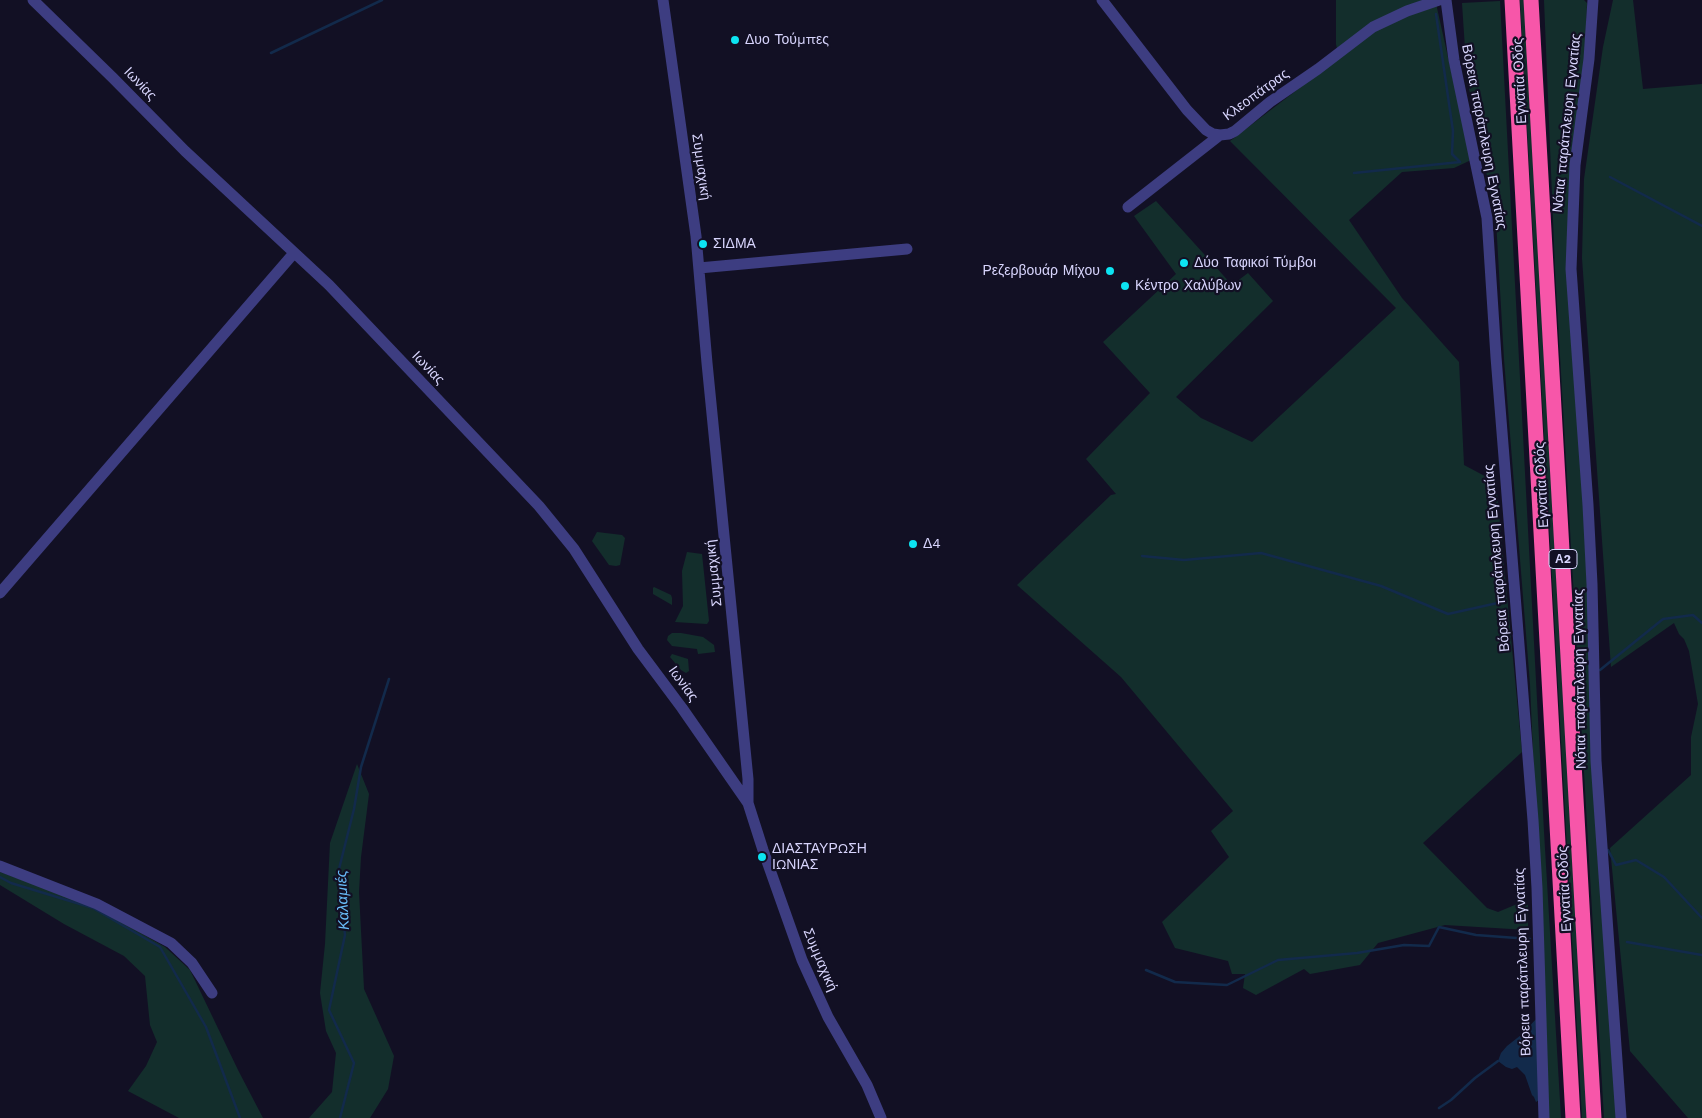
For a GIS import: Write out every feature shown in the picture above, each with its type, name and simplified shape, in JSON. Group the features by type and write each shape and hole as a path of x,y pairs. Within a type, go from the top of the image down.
{"highway":[{"name":"Εγνατία Οδός","path":"1512,0 1573,1118"},
{"name":"Εγνατία Οδός","path":"1532,0 1594,1118"}],"street":[{"name":"Ιωνίας","path":"33,0 185,152 328,285 539,506 574,549 633,641 748,803"},
{"name":"Συμμαχική","path":"663,0 699,268 748,779 748,803 802,960 824,1009 867,1085 882,1118"},
{"name":"Κλεοπάτρας","path":"1102,0 1187,110 1206,130 1220,135 1235,131 1275,98 1318,69 1373,26 1399,14 1439,0"},
{"name":"Βόρεια παράπλευρη Εγνατίας","path":"1446,0 1454,60 1486,218 1533,820 1544,1118"},
{"name":"Νότια παράπλευρη Εγνατίας","path":"1593,0 1589,59 1575,165 1571,269 1588,504 1592,584 1596,761 1621,1118"},
{"path":"1592,20 1603,0"},
{"path":"1128,207 1220,135"},
{"path":"699,268 907,249"},
{"path":"0,593 294,253"},
{"path":"734,782 742,782 748,779"},
{"path":"0,866 97,904 171,943 192,963 212,993"}],"green space":[{"path":"1336,0 1436,0 1471,160 1454,168 1402,172 1349,220 1402,298 1459,362 1464,465 1496,482 1522,752 1423,843 1487,908 1498,912 1522,902 1528,905 1528,930 1445,925 1378,943 1360,965 1310,974 1304,969 1256,995 1243,988 1245,974 1232,974 1228,961 1175,948 1162,922 1229,857 1211,831 1233,811 1121,677 1017,585 1111,495 1116,494 1086,459 1150,393 1103,342 1176,274 1134,216 1156,201 1232,285 1248,273 1273,301 1176,397 1201,418 1252,442 1396,308 1230,141 1339,58 1336,44"},
{"path":"1520,0 1524,0 1587,1118 1582,1118"},
{"path":"1544,0 1584,0 1587,3 1585,66 1570,292 1590,594 1618,1118 1604,1118 1555,269"},
{"path":"1613,0 1633,0 1643,89 1702,84 1702,1118 1688,1118 1630,1051 1610,848 1691,775 1691,737 1698,704 1689,651 1674,623 1611,667 1582,258 1584,179 1603,47"},
{"path":"1500,1 1561,1118 1549,1118 1530,684 1504,359 1496,220 1467,79 1462,3"},
{"path":"597,532 622,535 625,538 620,565 609,565 592,541"},
{"path":"687,552 702,554 709,621 707,624 675,622 683,606 682,571"},
{"path":"654,587 671,595 672,605 653,594"},
{"path":"672,633 703,637 714,645 715,652 698,654 697,649 672,646 667,640 668,636"},
{"path":"672,654 688,659 689,671 686,673 681,670 670,657"},
{"path":"357,764 369,794 361,857 359,892 364,989 394,1056 388,1089 370,1118 309,1118 332,1092 336,1053 326,1031 320,993 325,944 330,843"},
{"path":"0,872 91,905 165,947 190,970 263,1118 179,1118 128,1091 146,1066 157,1042 150,1025 145,976 124,956 64,924 0,885"}],"water":[{"path":"1538,1017 1539,1100 1536,1102 1525,1075 1517,1067 1512,1069 1498,1061 1501,1053 1507,1046 1521,1035"}],"waterway":[{"path":"271,53 382,0"},
{"path":"1436,14 1453,131 1452,154 1460,162"},
{"path":"1354,173 1460,162"},
{"path":"1610,177 1702,226"},
{"path":"1142,556 1184,560 1261,553 1381,586 1448,614 1502,602"},
{"path":"1600,670 1663,619 1693,615 1702,623"},
{"name":"Καλαμιές","path":"340,1118 354,1063 329,1010 345,935 339,869 354,809 361,767 389,679"},
{"path":"1608,850 1616,865 1636,860 1664,877 1702,918"},
{"name":"Καλαμιές","path":"0,877 11,883 93,908 160,947 206,1027 240,1118"},
{"path":"1146,970 1175,982 1227,985 1278,960 1357,953 1404,945 1429,946 1439,927 1476,935 1530,939"},
{"path":"1627,942 1702,955"},
{"path":"1439,1108 1498,1061"}],"place":[{"name":"Δυο Τούμπες","path":"735,40"},
{"name":"ΣΙΔΜΑ","path":"703,244"},
{"name":"Δύο Ταφικοί Τύμβοι","path":"1184,263"},
{"name":"Ρεζερβουάρ Μίχου","path":"1110,271"},
{"name":"Κέντρο Χαλύβων","path":"1125,286"},
{"name":"Δ4","path":"913,544"},
{"name":"ΔΙΑΣΤΑΥΡΩΣΗ ΙΩΝΙΑΣ","path":"762,857"}]}
